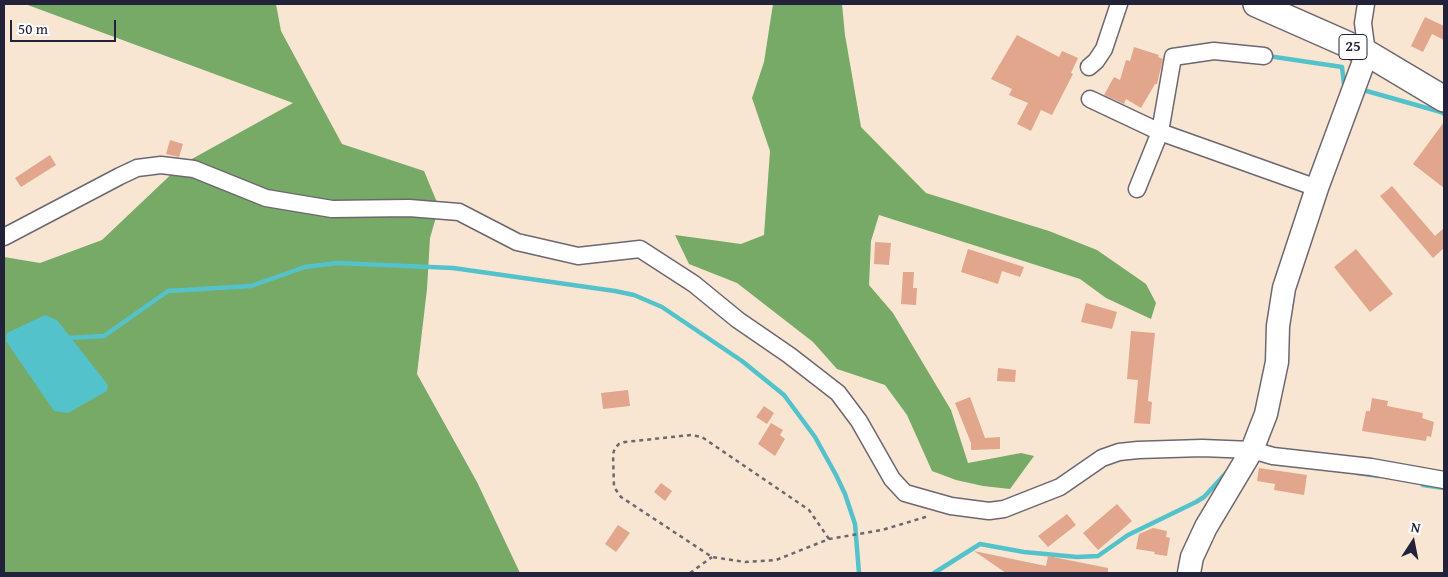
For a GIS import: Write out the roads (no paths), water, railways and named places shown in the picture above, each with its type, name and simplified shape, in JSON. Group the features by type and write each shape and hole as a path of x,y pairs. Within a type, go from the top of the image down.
{"main road":[{"name":"25","path":"1256,4 1366,53 1444,99"}],"street":[{"path":"1089,67 1096,61 1104,49 1119,4"},
{"path":"1189,573 1192,557 1206,527 1252,450 1266,414 1276,362 1278,326 1284,288 1317,188 1366,53 1364,23 1366,4"},
{"path":"1137,189 1160,132 1173,57 1214,51 1264,56"},
{"path":"1090,99 1160,132 1317,188"},
{"path":"4,237 137,168 161,165 194,169 266,198 332,208 409,208 460,212 517,242 578,256 640,249 694,284 738,320 789,355 838,393 859,421 892,479 905,493 951,506 989,510 1004,509 1018,505 1060,487 1102,458 1119,452 1202,448 1252,450 1273,456 1371,468 1444,480"}],"water":[{"path":"45,315 57,320 108,385 107,391 68,413 54,411 6,341 7,333"}],"waterway":[{"path":"1268,56 1342,67 1344,84"},
{"path":"1363,90 1444,114"},
{"path":"68,338 104,336 168,291 251,286 305,267 337,263 453,268 634,295 662,307 742,361 784,395 815,437 845,494 855,524 859,573"},
{"path":"934,573 980,544 1024,552 1077,557 1098,556 1128,535 1204,497 1226,473"},
{"path":"1357,473 1379,476"},
{"path":"1423,485 1444,488"}]}
